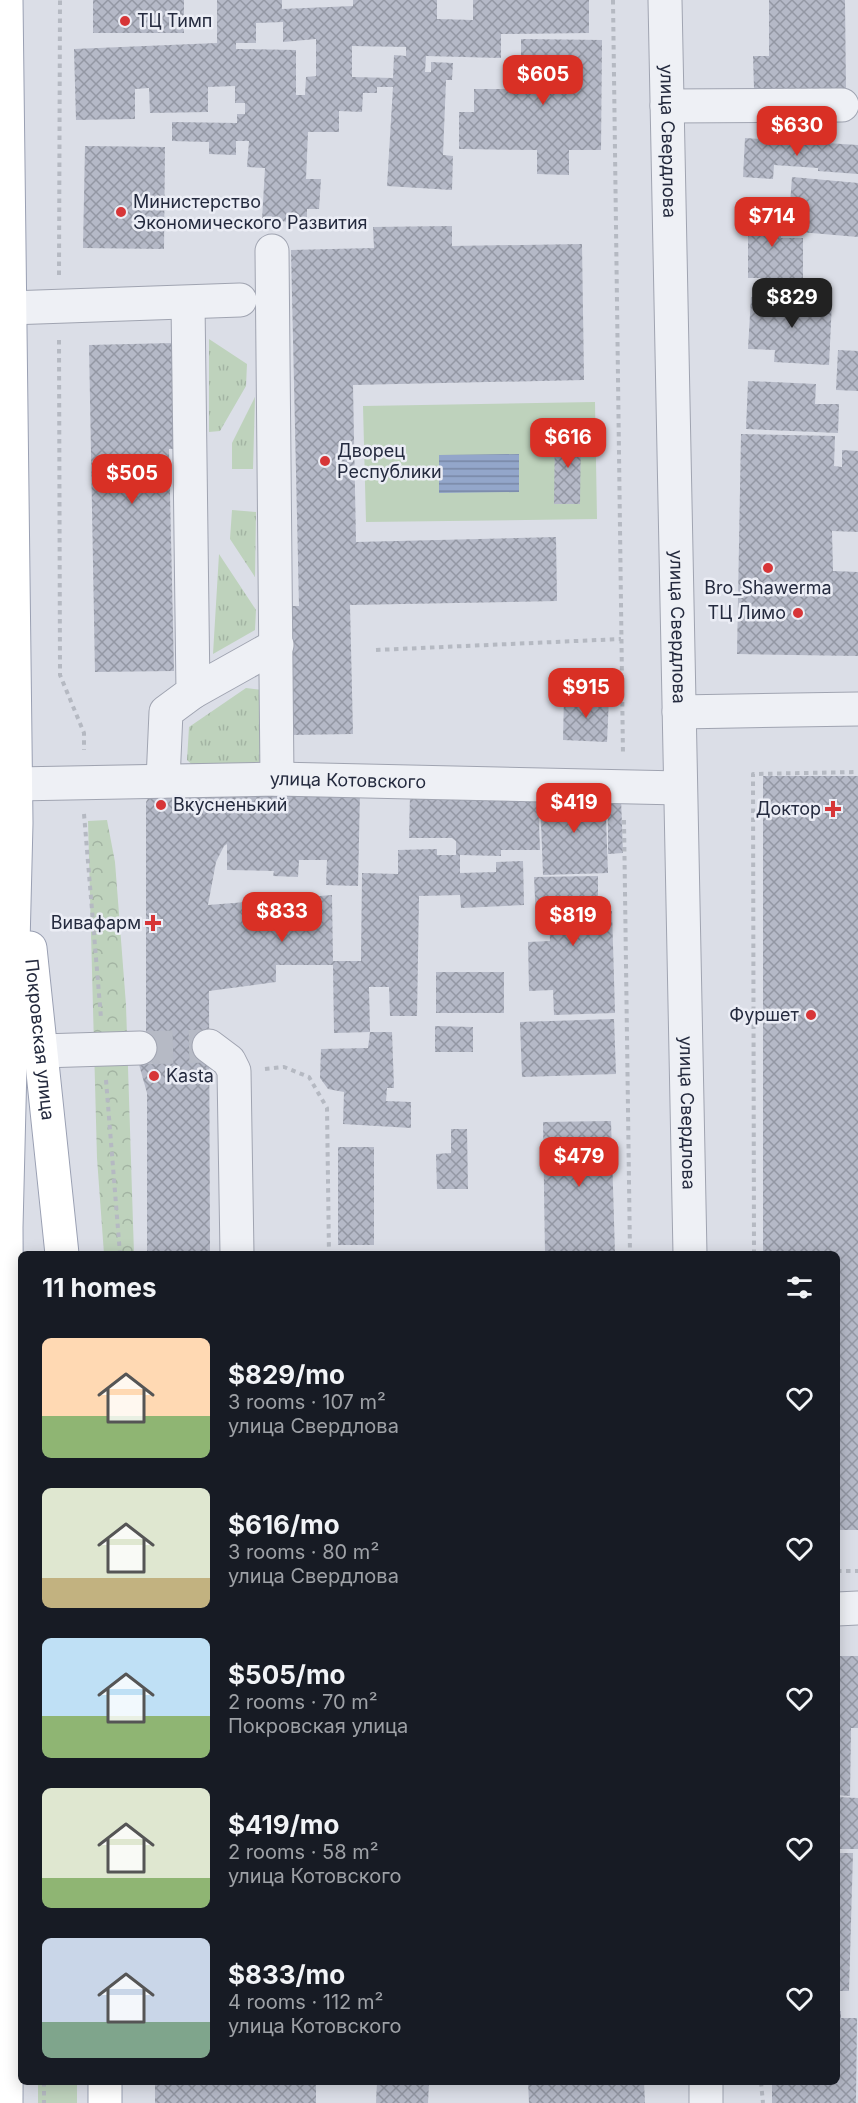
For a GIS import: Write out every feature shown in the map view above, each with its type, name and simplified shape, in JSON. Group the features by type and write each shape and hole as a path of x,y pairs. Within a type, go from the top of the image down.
{"main road":[{"name":"Покровская улица","path":"6,0 9,308 8,736 16,784 3,1227 10,1616 6,2103"},
{"name":"Покровская улица","path":"16,823 62,1251"},
{"path":"105,2085 105,2103"}],"street":[{"name":"улица Свердлова","path":"665,0 690,1251"},
{"path":"667,106 842,105"},
{"path":"272,251 277,779"},
{"path":"9,308 240,300"},
{"path":"189,303 193,692"},
{"path":"163,781 166,712 193,692 277,645"},
{"path":"679,712 858,709"},
{"name":"улица Котовского","path":"16,784 277,779 680,788"},
{"path":"209,1046 229,1060 234,1071 237,1251"},
{"path":"41,1051 140,1048"},
{"path":"840,1609 858,1608"},
{"path":"706,2085 706,2103"}],"path":[{"path":"60,0 60,675 84,733 84,751"},
{"path":"613,0 630,1251"},
{"path":"375,650 621,639"},
{"path":"754,1251 753,774 858,772"},
{"path":"234,1071 284,1067 309,1077 327,1108 329,1251"},
{"path":"840,1571 858,1571"},
{"path":"44,2085 44,2103"},
{"path":"761,2085 763,2103"}],"green space":[{"path":"209,339 247,364 246,386 220,431 209,432"},
{"path":"255,397 253,469 232,469 232,443"},
{"path":"595,402 597,519 366,522 363,406"},
{"path":"232,510 256,512 255,577 230,539"},
{"path":"219,554 256,610 255,630 213,654"},
{"path":"246,688 263,690 259,768 198,770 187,760 189,727"},
{"path":"107,820 115,862 126,1005 134,1251 104,1251 97,1158 88,821"},
{"path":"38,2085 77,2085 77,2103 38,2103"}],"water":[{"path":"519,454 519,492 439,493 439,455"}],"building":[{"name":"ТЦ Тимп","path":"93,0 184,0 184,33 93,33"},
{"path":"217,0 282,0 282,9 353,6 353,0 437,0 437,19 473,20 473,0 589,0 589,33 501,34 501,58 426,56 425,72 431,72 431,62 453,63 452,80 446,80 443,155 453,156 452,190 387,186 393,87 377,87 377,93 363,93 362,112 339,111 339,132 308,132 306,179 321,179 319,209 307,209 307,223 262,220 265,168 247,167 249,141 236,141 236,155 209,154 209,142 172,141 172,122 237,123 237,114 245,114 245,103 235,103 235,86 208,87 208,112 150,113 149,88 135,89 135,119 76,120 74,49 217,43","holes":["283,22 283,42 316,39 316,76 306,77 305,95 296,95 296,50 236,49 236,43 256,43 256,23","352,46 406,47 406,56 394,55 393,78 352,77"]},
{"path":"769,0 845,0 846,89 754,89 753,56 769,56"},
{"path":"521,39 602,40 601,150 569,150 569,175 537,174 537,150 459,149 459,112 474,112 474,89 521,89"},
{"path":"745,138 858,145 858,174 774,165 773,179 743,177"},
{"path":"85,146 165,147 164,249 83,248"},
{"path":"792,177 858,183 858,237 788,231"},
{"path":"748,209 781,209 781,238 803,238 803,278 748,278"},
{"name":"Дворец Республики","path":"452,226 452,246 582,244 584,380 353,385 356,542 556,537 557,601 350,605 353,734 291,735 288,606 299,606 291,250 374,248 373,227"},
{"path":"751,297 832,301 829,365 774,362 775,350 748,349"},
{"path":"173,343 175,449 169,449 174,671 95,672 89,345"},
{"path":"838,350 858,351 858,391 836,390"},
{"path":"748,381 816,384 815,404 839,404 838,433 746,429"},
{"path":"555,434 581,434 580,504 554,504"},
{"name":"ТЦ Лимо","path":"741,434 835,436 834,466 842,467 842,450 858,451 858,532 832,531 833,571 858,572 858,656 737,654"},
{"path":"564,696 609,697 607,742 563,740"},
{"name":"Фуршет","path":"763,776 858,776 858,1530 840,1530 840,1251 763,1251"},
{"path":"360,792 358,886 326,885 327,860 299,860 298,877 273,876 274,871 227,870 227,844 216,862 208,905 332,895 333,961 361,961 362,873 398,874 398,850 437,849 437,855 456,855 456,841 452,838 409,838 410,795 538,795 540,850 501,850 501,856 460,855 460,873 496,872 496,862 523,861 524,905 461,908 460,895 419,896 417,1016 390,1016 389,987 369,987 370,1032 334,1033 333,965 276,965 276,982 209,991 210,1251 147,1251 147,1093 138,1061 146,1032 146,802 151,793"},
{"path":"605,793 608,873 543,875 540,795"},
{"path":"608,798 621,798 623,853 608,854"},
{"path":"598,876 598,912 612,911 615,1013 554,1015 553,990 529,991 528,942 550,941 549,920 536,921 534,877"},
{"path":"436,972 504,972 504,1013 436,1013"},
{"path":"614,1019 616,1074 522,1077 520,1022"},
{"path":"435,1026 473,1027 473,1052 435,1052"},
{"path":"370,1032 392,1032 394,1088 387,1088 386,1101 411,1102 411,1128 343,1124 344,1092 328,1089 320,1078 321,1049 368,1048"},
{"path":"611,1121 615,1251 545,1251 543,1122"},
{"path":"451,1129 467,1129 468,1189 437,1189 436,1154 451,1153"},
{"path":"338,1147 374,1147 374,1245 338,1245"},
{"path":"840,1656 858,1656 858,1728 851,1728 850,1796 840,1795"},
{"path":"840,1797 858,1798 858,1849 840,1849"},
{"path":"840,1853 853,1853 849,1991 840,1991"},
{"path":"840,2011 841,2018 857,2018 856,2103 772,2103 772,2085 840,2085"},
{"path":"155,2085 316,2085 316,2103 155,2103"},
{"path":"377,2085 429,2085 428,2103 376,2103"},
{"path":"528,2085 644,2085 645,2103 529,2103"}],"tunnel":[{"path":"140,1048 209,1046"}],"place":[{"name":"ТЦ Тимп","path":"125,21"},
{"name":"Министерство Экономического Развития","path":"121,212"},
{"name":"Дворец Республики","path":"325,461"},
{"name":"Bro_Shawerma","path":"768,568"},
{"name":"ТЦ Лимо","path":"798,613"},
{"name":"Вкусненький","path":"161,805"},
{"name":"Доктор","path":"833,809"},
{"name":"Вивафарм","path":"153,923"},
{"name":"Фуршет","path":"811,1015"},
{"name":"Kasta","path":"154,1076"}]}
